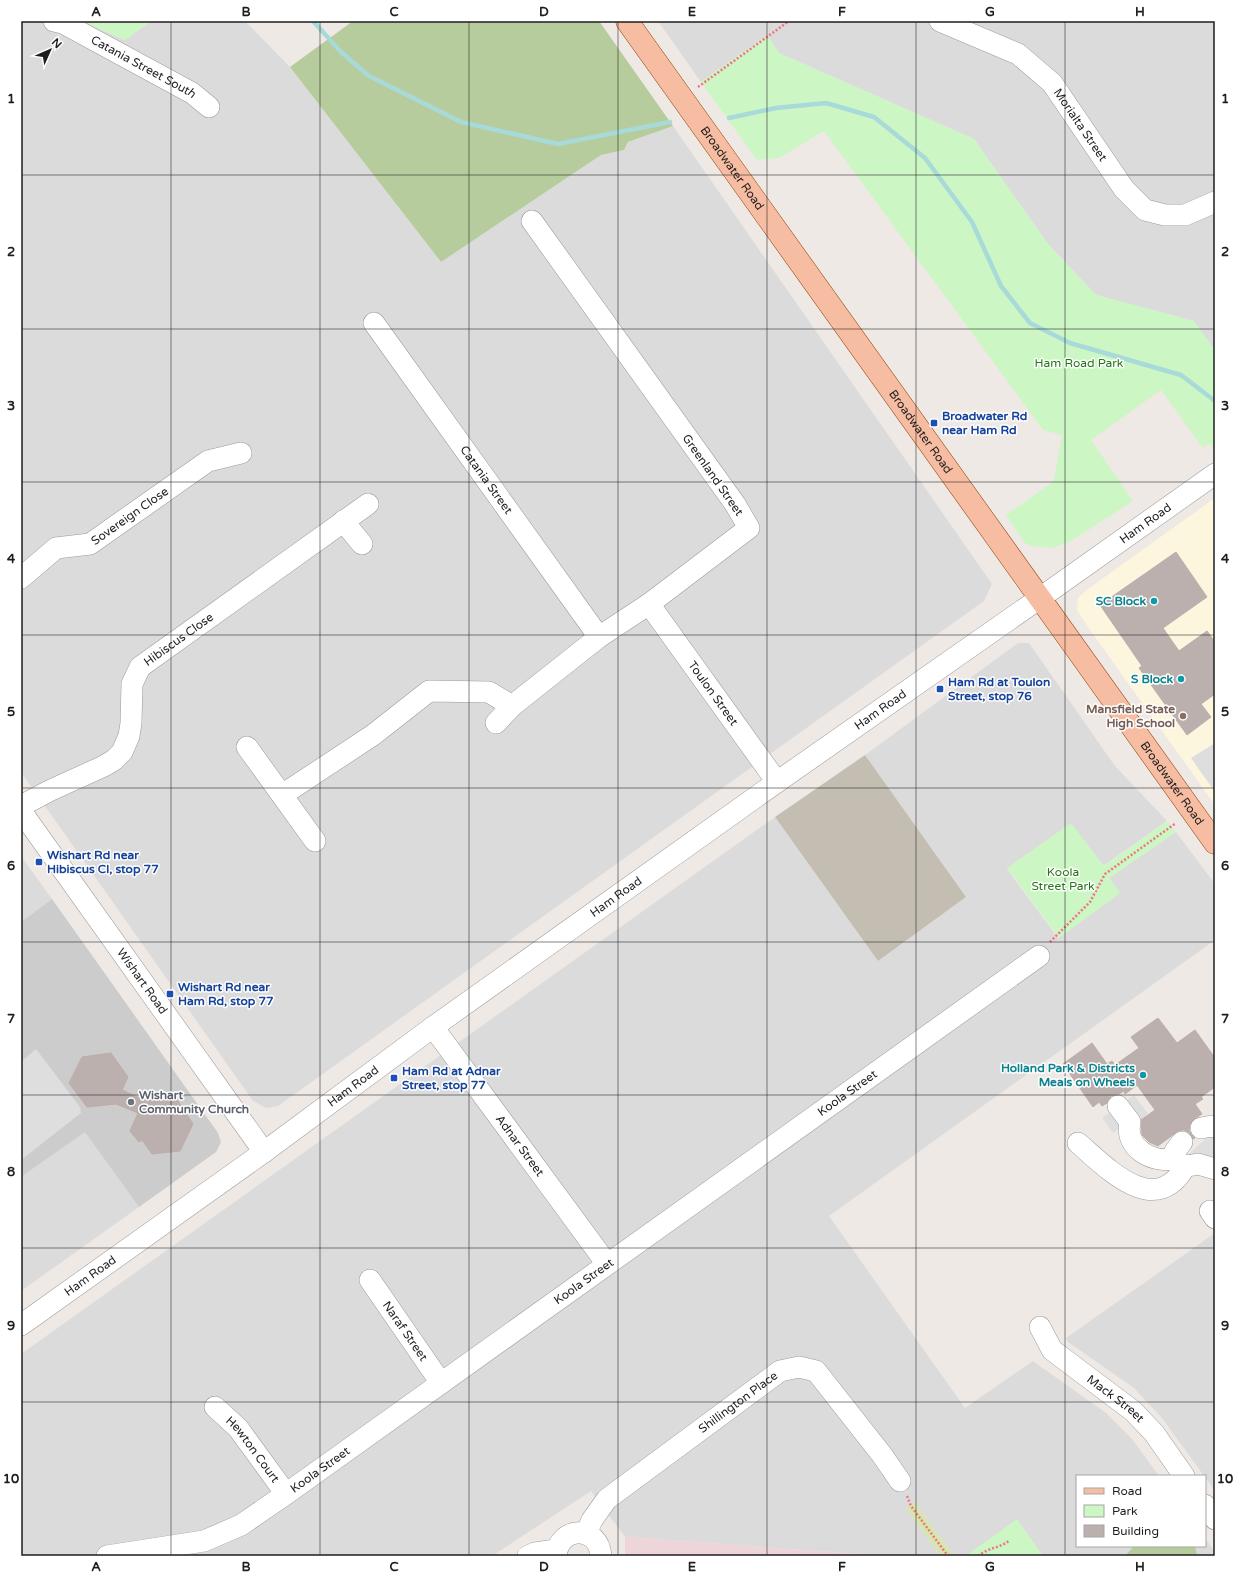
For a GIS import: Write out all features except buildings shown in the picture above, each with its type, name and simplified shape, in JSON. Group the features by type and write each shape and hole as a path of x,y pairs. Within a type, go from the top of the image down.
{"main road":[{"name":"Broadwater Road","path":"628,21 1215,843"}],"street":[{"name":"Catania Street South","path":"54,21 63,23 192,93 209,107"},
{"name":"Morialta Street","path":"940,21 1018,54 1052,83 1124,189 1145,210 1165,215 1185,216 1215,202"},
{"name":"Greenland Street","path":"496,723 512,706 599,637 648,604 749,528 735,504 532,220"},
{"name":"Catania Street","path":"374,323 599,637"},
{"name":"Sovereign Close","path":"21,578 56,548 90,544 208,461 241,453"},
{"name":"Ham Road","path":"21,1325 264,1152 434,1027 777,782 1215,474"},
{"name":"Hibiscus Close","path":"21,806 49,791 104,766 114,760 122,752 129,736 132,723 132,684 140,667 368,504"},
{"path":"344,521 362,544"},
{"name":"Toulon Street","path":"648,604 777,782"},
{"path":"282,795 373,735 429,691 489,692 512,706"},
{"path":"247,747 315,841"},
{"name":"Wishart Road","path":"21,811 264,1152"},
{"name":"Koola Street","path":"107,1556 204,1541 240,1525 286,1494 1039,956"},
{"name":"Adnar Street","path":"434,1027 607,1264"},
{"path":"1118,1106 1130,1122 1129,1136 1140,1151 1150,1158 1158,1160 1181,1156 1198,1164 1215,1169"},
{"path":"1078,1144 1113,1173 1133,1185 1144,1189 1155,1190 1166,1188 1181,1176 1181,1156"},
{"name":"Naraf Street","path":"370,1280 441,1382"},
{"name":"Mack Street","path":"1040,1327 1052,1350 1133,1411 1154,1433 1183,1475"},
{"name":"Shillington Place","path":"586,1534 592,1520 607,1499 780,1371 799,1367 816,1372 882,1455 900,1481"},
{"name":"Hewton Court","path":"215,1407 238,1428 286,1494"},
{"path":"1206,1506 1215,1520"},
{"path":"528,1556 535,1553 556,1553 562,1540 575,1533 586,1534 595,1540 600,1547 601,1556"}],"path":[{"path":"698,87 789,21"},
{"path":"1039,956 1058,933 1090,902 1105,874 1176,823"},
{"path":"900,1481 911,1506 948,1556"},
{"path":"978,1556 987,1550 1006,1544 1010,1540"}],"shaded area":[{"path":"21,21 81,21 125,40 151,21 245,21 290,67 441,262 601,155 624,150 628,142 673,126 992,584 984,601 278,1106 266,1108 253,1101 21,772"},
{"path":"658,21 1215,21 1215,351 1194,321 1096,295 1048,244 974,139 779,53 767,35 701,82"},
{"name":"Mansfield State High School","path":"1215,498 1215,805 1077,610 1078,598 1088,589"},
{"path":"1018,643 1029,643 1115,766 1167,821 1103,866 1007,869 1058,938 1120,893 1109,878 1176,832 1215,884 1215,940 829,1216 965,1408 1033,1361 1106,1413 1132,1439 1158,1475 1076,1475 1076,1547 1206,1547 1206,1539 1215,1552 1215,1556 1043,1556 1017,1520 966,1556 954,1556 914,1502 906,1508 941,1556 862,1556 860,1554 625,1537 591,1491 492,1556 21,1556 21,1354 775,817 878,961 966,897 865,755"},
{"path":"1215,743 1215,792 1191,758"},
{"path":"865,755 966,897 878,961 775,817"},
{"path":"21,856 52,899 21,922"},
{"path":"52,899 218,1133 221,1142 216,1152 139,1207 85,1132 21,1177 21,922"},
{"path":"36,1049 80,1107 81,1113 21,1160 21,1062"},
{"path":"1134,1095 1148,1114 1139,1121 1135,1117 1113,1133 1102,1118"},
{"path":"85,1131 139,1207 21,1291 21,1177"},
{"path":"1214,1131 1215,1163 1188,1155"},
{"path":"1215,1233 1215,1491 1206,1479 1206,1475 1203,1475 1162,1418 1134,1388 1068,1342 1066,1338"},
{"path":"625,1537 860,1554 862,1556 625,1556"}],"green space":[{"path":"81,21 151,21 125,40"},
{"path":"353,21 599,21 673,126 628,142 624,150 601,155 441,262 290,67"},
{"name":"Ham Road Park","path":"767,35 779,53 974,139 1048,244 1096,295 1194,321 1215,350 1215,451 1209,443 1203,448 1161,390 1091,440 1133,501 1071,541 1052,548 1032,546 1025,543 1006,515 1054,481 1062,435 1043,430 824,131 779,158 757,160 701,82"},
{"name":"Koola Street Park","path":"1167,821 1176,832 1109,878 1120,893 1059,938 1007,868 1071,823 1104,866"},
{"path":"914,1502 954,1556 941,1556 906,1508"},
{"path":"1017,1519 1043,1556 966,1556"},
{"path":"1133,1547 1195,1547 1197,1555 1199,1556 1125,1556"}],"waterway":[{"path":"313,21 341,52 369,76 461,122 558,144 670,122"},
{"path":"729,118 776,108 826,103 874,117 925,158 972,222 1001,286 1030,323 1070,343 1181,375 1215,401"}],"place":[{"name":"Broadwater Rd near Ham Rd","path":"934,423"},
{"name":"SC Block","path":"1154,601"},
{"name":"S Block","path":"1181,679"},
{"name":"Ham Rd at Toulon Street, stop 76","path":"940,689"},
{"name":"Mansfield State High School","path":"1183,716"},
{"name":"Wishart Rd near Hibiscus Cl, stop 77","path":"39,862"},
{"name":"Wishart Rd near Ham Rd, stop 77","path":"170,994"},
{"name":"Holland Park & Districts Meals on Wheels","path":"1143,1075"},
{"name":"Ham Rd at Adnar Street, stop 77","path":"394,1078"},
{"name":"Wishart Community Church","path":"131,1102"}]}
